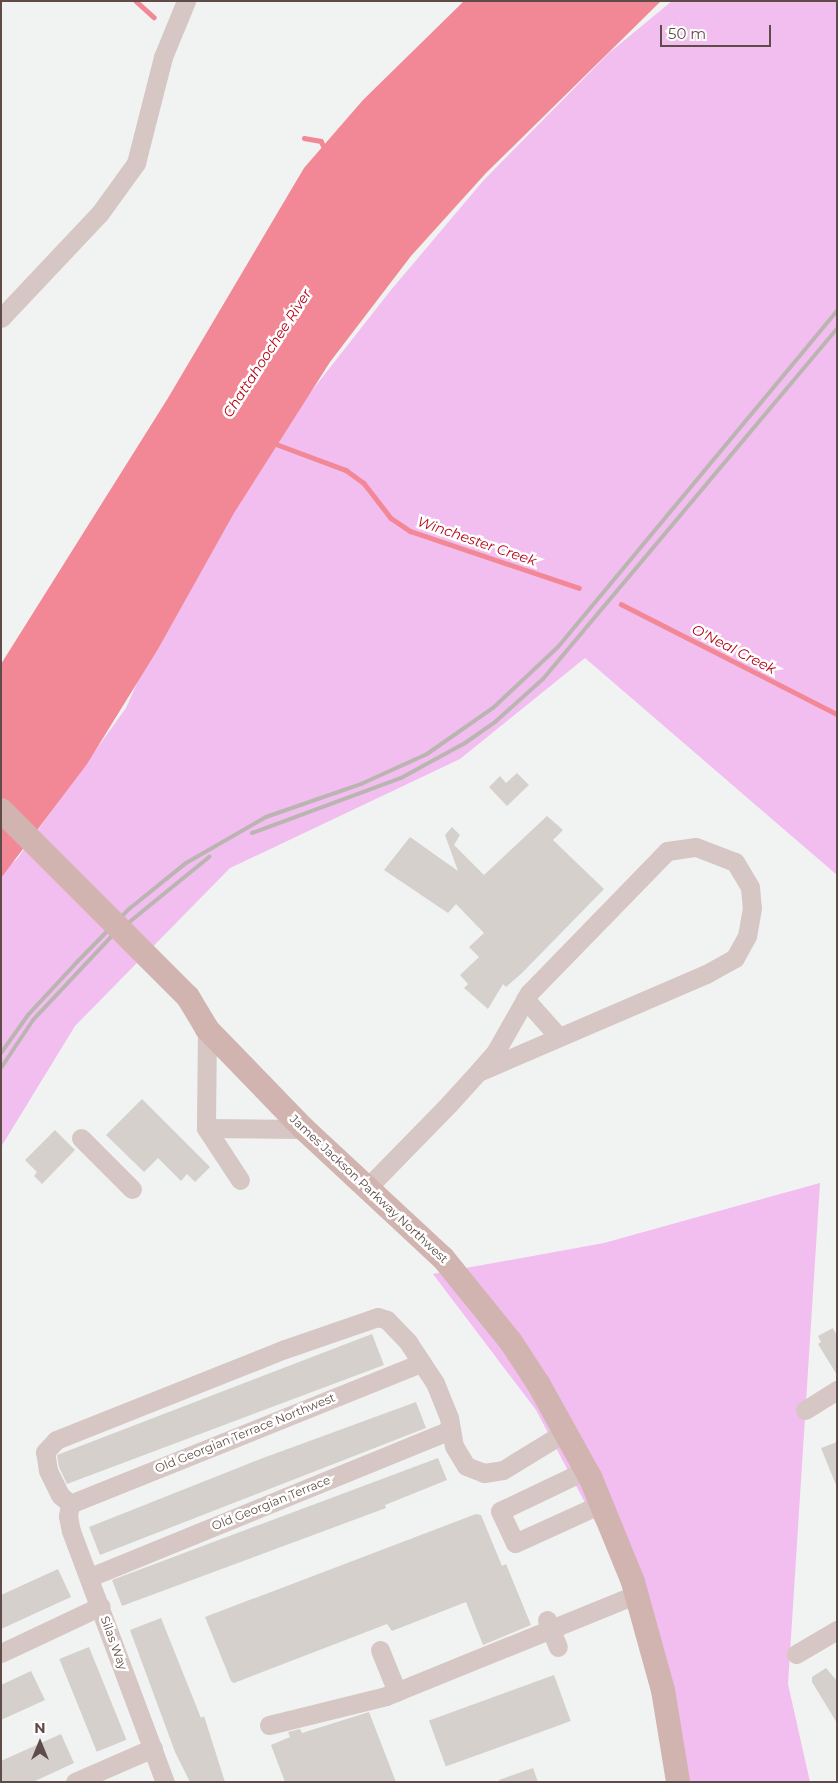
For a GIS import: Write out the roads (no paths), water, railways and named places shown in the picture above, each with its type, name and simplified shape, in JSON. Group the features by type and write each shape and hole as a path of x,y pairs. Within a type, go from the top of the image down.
{"main road":[{"name":"James Jackson Parkway Northwest","path":"1,810 188,997 207,1029 304,1129 444,1258 511,1342 567,1431 601,1504 637,1594 663,1690 678,1782"}],"street":[{"path":"1,318 100,214 136,163 164,57 186,1"},
{"path":"367,1188 496,1051 525,999 667,851 696,847 735,862 750,887 752,908 747,936 736,958 706,974 478,1072"},
{"path":"525,999 558,1036"},
{"path":"207,1029 206,1128 240,1180"},
{"path":"206,1128 304,1129"},
{"path":"81,1138 132,1189"},
{"path":"70,1504 53,1484 45,1458 47,1448 65,1436 285,1349 378,1318 386,1320 408,1342 435,1384 451,1430 454,1446 466,1466 484,1474 503,1470 567,1431"},
{"name":"Old Georgian Terrace Northwest","path":"70,1504 421,1364"},
{"path":"805,1410 835,1394"},
{"name":"Old Georgian Terrace","path":"90,1577 451,1430"},
{"path":"586,1470 500,1511 515,1543 601,1504"},
{"name":"Silas Way","path":"70,1504 68,1516 71,1531 101,1606 165,1782"},
{"path":"269,1725 397,1692 552,1632 637,1594"},
{"path":"1,1653 101,1606"},
{"path":"796,1654 837,1630"},
{"path":"380,1650 397,1692"},
{"path":"75,1782 153,1748"}],"water":[{"name":"Chattahoochee River","path":"464,1 661,1 486,173 411,256 330,362 234,513 158,649 87,764 1,878 1,664 168,398 304,168 363,100"}],"waterway":[{"path":"136,1 154,17"},
{"path":"304,138 321,141 325,149"},
{"name":"Winchester Creek","path":"276,444 346,470 364,483 391,518 410,531 579,588"},
{"name":"O'Neal Creek","path":"621,604 837,714"}],"railway":[{"path":"1,1053 28,1015 78,961 129,909 186,863 266,817 361,784 427,754 493,708 558,647 837,311"},
{"path":"252,833 401,778 465,743 495,722 543,679 837,329"},
{"path":"1,1068 33,1020 111,937 209,857"}]}
